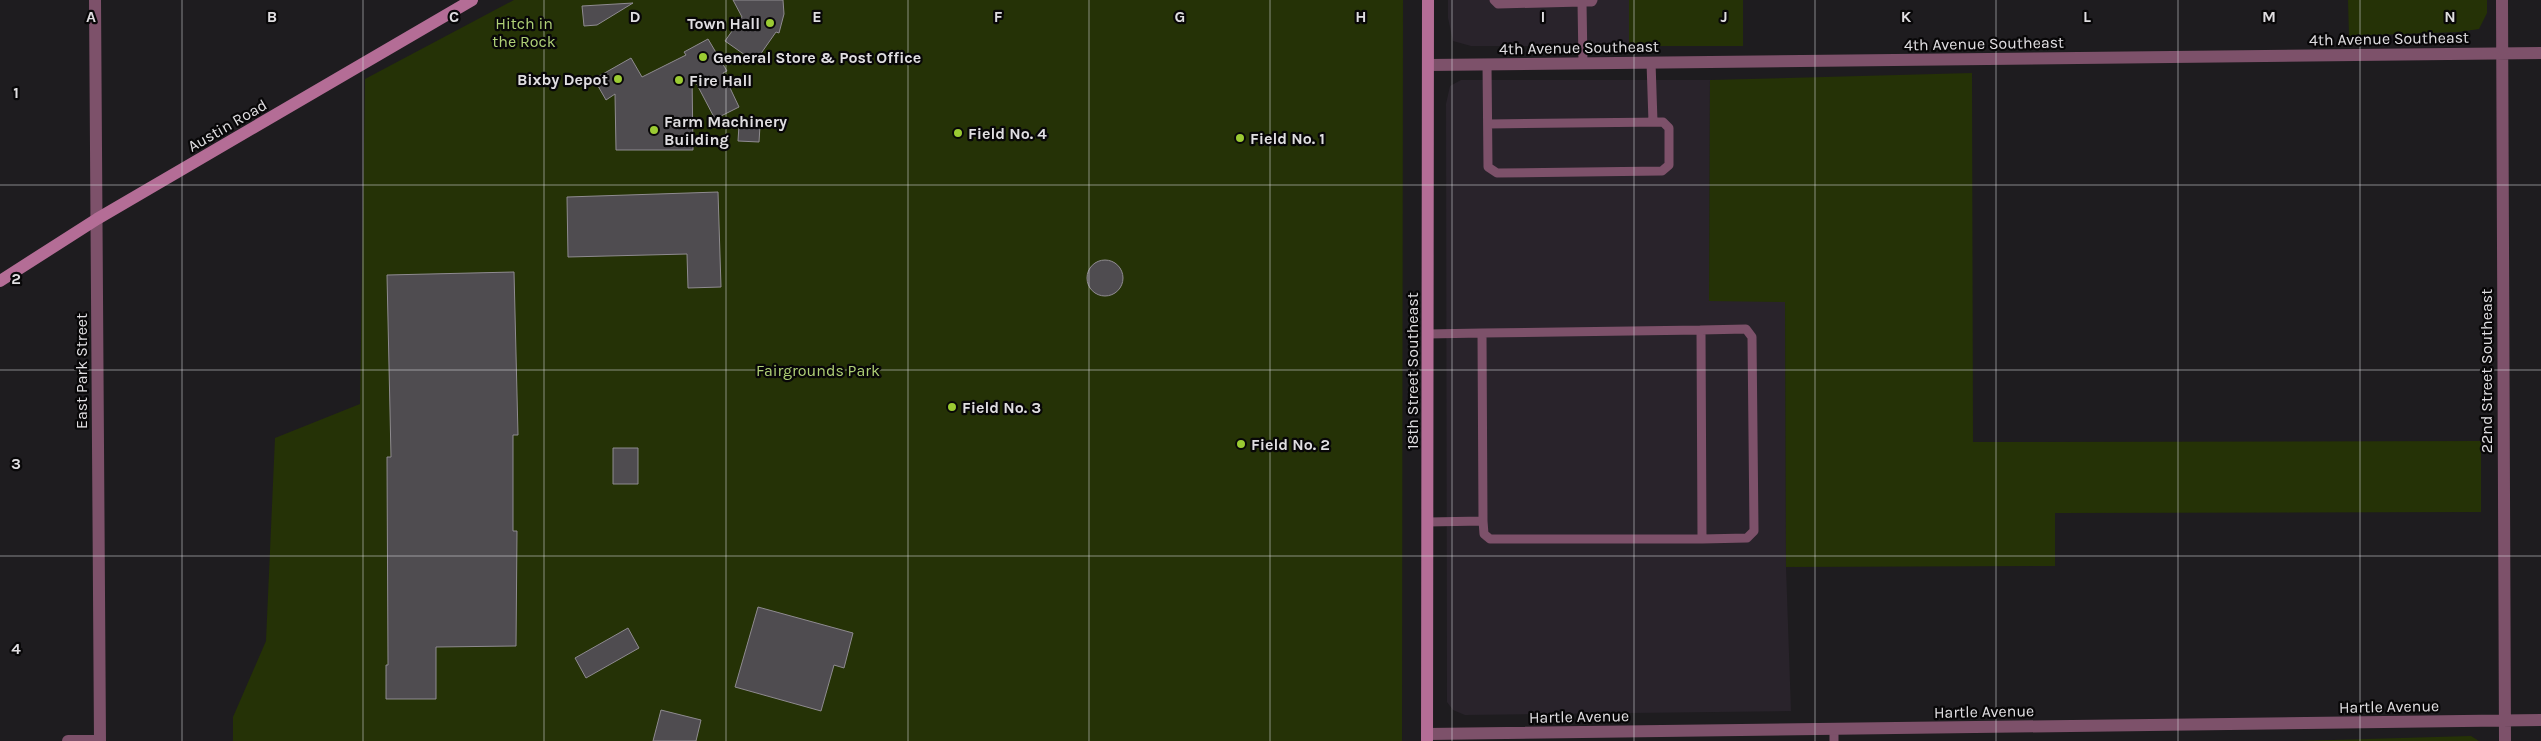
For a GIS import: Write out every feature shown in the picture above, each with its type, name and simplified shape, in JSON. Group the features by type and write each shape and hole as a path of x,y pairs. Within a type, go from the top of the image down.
{"street":[{"name":"East Park Street","path":"95,0 100,741"},
{"name":"Austin Road","path":"0,281 97,219 472,0"},
{"name":"18th Street Southeast","path":"1427,738 1428,0"},
{"name":"22nd Street Southeast","path":"2502,0 2505,741"},
{"name":"4th Avenue Southeast","path":"1428,65 2541,53"},
{"name":"Hartle Avenue","path":"1427,738 1834,735 2541,720"},
{"path":"68,741 100,741"}],"lane":[{"path":"1494,0 1498,4 1592,2 1593,0"},
{"path":"1582,2 1583,63"},
{"path":"1651,62 1653,122"},
{"path":"1487,64 1488,168 1497,173 1662,171 1669,165 1669,128 1663,122 1488,124"},
{"path":"1428,334 1482,333 1701,330 1746,329 1752,337 1754,531 1747,538 1490,539 1484,534 1483,521 1482,333"},
{"path":"1701,330 1702,539"},
{"path":"1428,522 1483,521"}],"shaded area":[{"path":"1448,0 1629,0 1629,46 1471,46 1453,41 1448,18"},
{"path":"1461,80 1710,80 1709,301 1785,301 1786,567 1791,711 1465,715 1453,710 1447,702 1446,104 1450,86"}],"green space":[{"name":"Fairgrounds Park","path":"514,0 1403,0 1402,741 233,741 233,717 266,641 275,438 360,404 365,79"},
{"path":"1629,0 1743,0 1743,46 1629,46"},
{"path":"2348,0 2487,0 2487,13 2479,29 2458,32 2349,36"},
{"path":"1972,73 1973,442 2481,441 2481,512 2055,513 2055,566 1786,567 1785,302 1709,301 1710,80"},
{"path":"2471,736 2479,741 2297,741"}],"building":[{"path":"733,0 783,0 784,14 779,33 776,32 755,62 725,41 742,17"},
{"path":"633,3 597,25 584,26 582,6"},
{"path":"708,39 727,71 723,73 739,107 715,119 692,75 693,150 616,150 615,94 606,100 594,79 631,58 642,77 686,55 684,52"},
{"path":"739,125 760,126 759,142 738,141"},
{"path":"718,192 721,287 688,288 687,254 568,257 567,197"},
{"path":"1105,260 1112,261 1118,265 1122,271 1122,285 1118,291 1112,295 1105,296 1098,295 1092,291 1088,285 1087,278 1088,271 1092,265 1098,261"},
{"path":"514,272 518,435 513,435 513,531 517,531 516,646 436,647 436,699 386,699 386,665 388,665 387,457 391,457 387,275"},
{"path":"613,448 638,448 638,484 613,484"},
{"path":"758,607 853,633 844,668 834,665 821,711 735,687"},
{"path":"628,628 639,648 586,678 575,658"},
{"path":"661,710 701,720 696,741 653,741"}],"place":[{"name":"Town Hall","path":"770,23"},
{"name":"General Store & Post Office","path":"703,57"},
{"name":"Bixby Depot","path":"618,79"},
{"name":"Fire Hall","path":"679,80"},
{"name":"Farm Machinery Building","path":"654,130"},
{"name":"Field No. 4","path":"958,133"},
{"name":"Field No. 1","path":"1240,138"},
{"name":"Field No. 3","path":"952,407"},
{"name":"Field No. 2","path":"1241,444"}],"park label":[{"name":"Hitch in the Rock","path":"524,32"}]}
